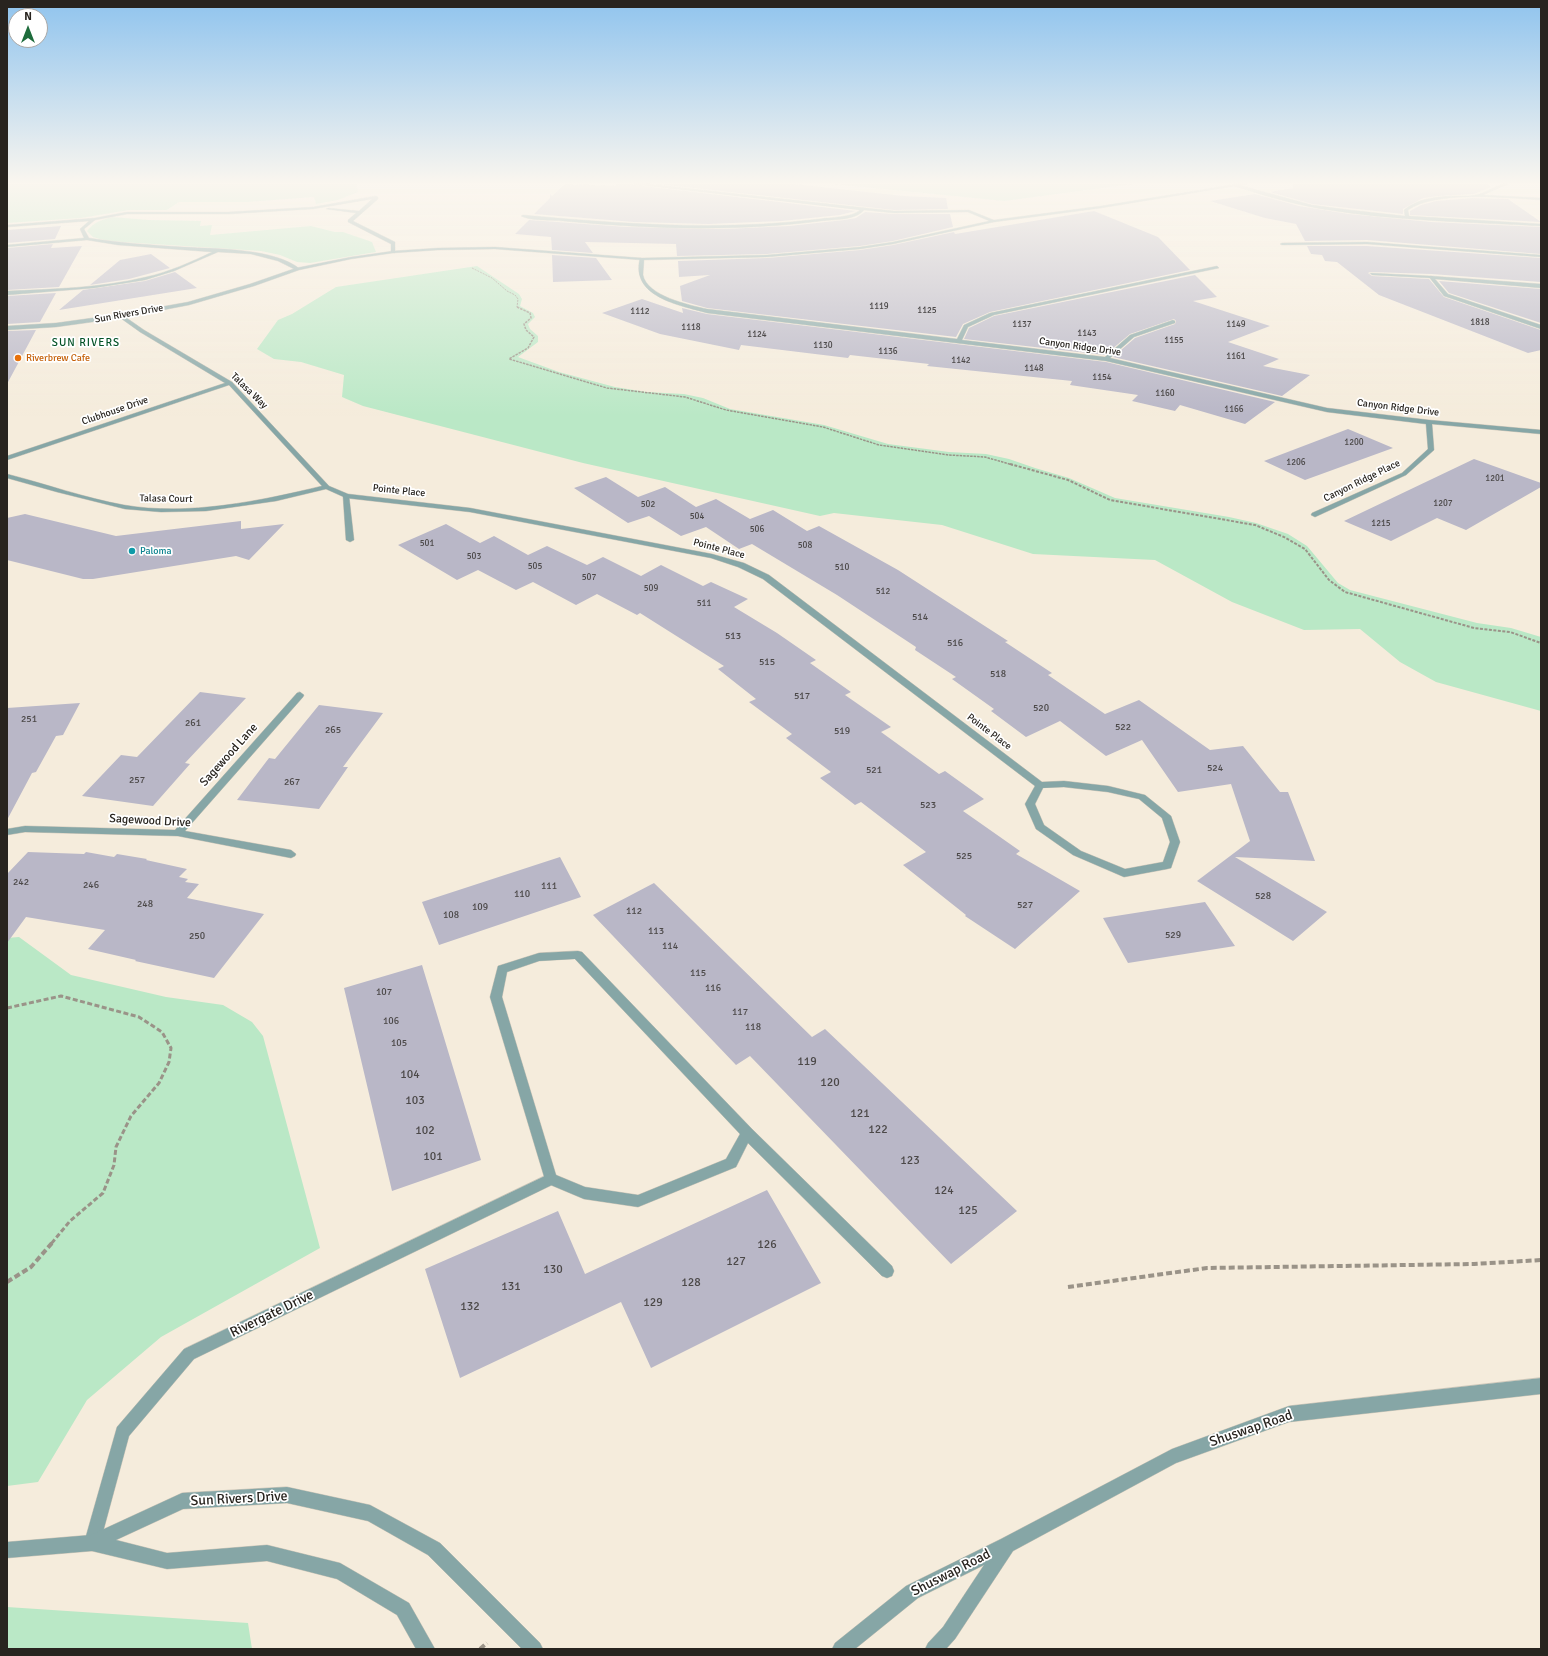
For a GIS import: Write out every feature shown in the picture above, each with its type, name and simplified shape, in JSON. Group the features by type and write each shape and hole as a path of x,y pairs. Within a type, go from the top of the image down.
{"street":[{"path":"7,293 88,287 145,278 177,269 194,261"},
{"path":"283,261 298,269"},
{"name":"Sun Rivers Drive","path":"7,328 56,325 121,316 189,303 252,285 298,269 335,261"},
{"name":"Canyon Ridge Drive","path":"642,261 641,275 645,284 653,291 673,302 707,311 1106,359 1327,410 1428,422 1541,432"},
{"path":"958,342 966,326 992,314 1217,267"},
{"path":"1372,274 1431,276 1541,286"},
{"path":"1431,276 1446,295 1541,327"},
{"name":"Talasa Way","path":"121,316 142,331 230,383 328,487"},
{"path":"1106,359 1132,336 1173,322"},
{"name":"Clubhouse Drive","path":"7,458 230,383"},
{"name":"Canyon Ridge Place","path":"1315,515 1404,474 1431,450 1428,422"},
{"name":"Talasa Court","path":"7,476 59,491 125,507 161,510 206,509 276,499 328,487"},
{"name":"Pointe Place","path":"328,487 346,496 470,510 712,556 741,565 766,577 1040,785"},
{"path":"346,496 350,540"},
{"name":"Sagewood Lane","path":"178,833 300,695"},
{"path":"1064,784 1108,789 1142,797 1166,816 1175,842 1167,865 1124,873 1076,853 1040,827 1030,804 1040,785 1064,784"},
{"name":"Sagewood Drive","path":"7,832 25,829 178,833 291,854"},
{"path":"747,1133 732,1163 638,1201 584,1193 551,1179 496,998 502,969 539,957 578,955 747,1133 887,1271"},
{"name":"Rivergate Drive","path":"92,1543 122,1432 189,1354 551,1179"},
{"name":"Shuswap Road","path":"841,1649 912,1592 1008,1545 1172,1457 1289,1414 1541,1386"},
{"name":"Sun Rivers Drive","path":"92,1543 182,1501 287,1494 370,1513 434,1549 534,1649"},
{"name":"Sun Rivers Drive","path":"7,1550 92,1543 167,1562 267,1553 340,1571 404,1609 426,1649"},
{"name":"Shuswap Road","path":"934,1649 949,1633 1008,1545"}],"path":[{"path":"471,267 492,278 507,291 515,294 518,299 517,307 530,313 531,318 524,324 526,330 534,337 533,343 528,348 509,359 608,388 685,397 726,410 823,427 879,445 949,455 985,457 1068,480 1110,500 1255,525 1284,537 1305,549 1329,580 1345,592 1474,628 1510,632 1541,643"},
{"path":"7,1008 61,996 139,1017 162,1032 171,1048 169,1062 159,1083 131,1116 116,1147 114,1165 103,1193 70,1221 31,1267 7,1282"},
{"path":"1068,1287 1207,1268 1474,1264 1541,1260"},
{"path":"480,1649 487,1643"}],"green space":[{"path":"295,261 320,261 310,263"},
{"path":"477,266 519,294 522,299 520,306 533,313 535,317 528,324 530,329 538,336 538,342 518,357 559,372 615,387 646,392 684,394 703,398 730,409 824,425 888,444 949,452 986,454 1009,459 1069,478 1115,498 1256,523 1288,534 1307,546 1338,583 1350,590 1477,623 1511,628 1541,637 1541,711 1436,682 1400,662 1360,629 1304,630 1232,602 1155,560 1033,554 942,525 834,513 820,516 583,463 363,406 342,397 344,375 301,362 274,359 257,349 278,320 292,314 336,287"},
{"path":"19,937 71,975 166,997 223,1005 252,1022 263,1036 320,1248 161,1337 87,1400 38,1482 7,1486 7,938"},
{"path":"7,1607 248,1623 252,1649 7,1649"}],"building":[{"path":"7,261 73,261 59,287 7,290"},
{"path":"118,261 161,261 170,268 129,279 90,285"},
{"path":"552,261 598,261 612,280 553,282"},
{"path":"678,261 1182,261 1190,270 990,312 963,324 956,337 707,308 682,301 680,286 710,275 679,277"},
{"path":"1328,261 1541,261 1541,282 1431,274 1368,273 1372,276 1429,279 1444,297 1541,330 1541,350 1528,353 1379,295 1337,262"},
{"path":"175,272 197,288 59,310 83,290 145,281"},
{"path":"1195,275 1217,297 1193,301 1270,326 1228,342 1279,359 1263,366 1310,375 1282,396 1113,357 1135,338 1175,324 1176,321 1174,319 1130,334 1105,355 964,339 969,328 994,316"},
{"path":"1439,281 1541,289 1541,323 1449,293"},
{"path":"56,293 40,322 7,324 7,296"},
{"path":"642,299 683,313 682,308 707,314 1106,362 1275,402 1245,424 1180,405 1175,411 1132,401 1138,395 1070,385 1072,381 927,366 929,364 850,355 848,358 741,345 739,350 660,334 602,313"},
{"path":"36,330 7,384 7,331"},
{"path":"1348,429 1393,448 1305,480 1264,461"},
{"path":"1474,459 1541,483 1541,487 1466,530 1437,518 1391,541 1344,521"},
{"path":"606,477 638,497 665,487 696,507 716,499 750,519 773,510 807,531 819,526 898,570 1008,641 1005,642 1052,673 1048,675 1105,714 1139,700 1210,750 1243,746 1280,792 1288,792 1315,861 1235,857 1327,912 1293,941 1197,881 1250,841 1231,784 1178,792 1142,740 1106,756 1060,721 1026,737 991,711 994,709 952,679 956,677 915,650 916,647 837,595 752,544 739,549 706,527 681,536 649,516 628,523 574,488"},
{"name":"Paloma","path":"25,514 116,536 241,521 241,529 284,524 249,560 236,556 93,579 83,579 7,560 7,518"},
{"path":"446,524 480,543 494,536 528,555 547,546 587,565 603,557 641,576 661,565 703,586 711,582 748,599 734,607 777,633 816,660 810,663 851,692 845,695 891,727 881,732 939,774 945,771 984,799 963,811 1020,851 1016,854 1080,891 1015,949 965,916 966,915 903,865 926,852 861,802 855,805 820,778 831,772 786,738 792,734 749,702 756,699 718,669 724,666 640,613 637,615 597,594 576,605 533,582 516,590 478,570 457,580 398,545"},
{"path":"200,692 246,698 185,763 190,764 153,806 82,796 121,755 137,757"},
{"path":"80,703 63,735 56,736 36,772 32,773 7,820 7,708"},
{"path":"319,705 383,713 343,767 348,767 319,809 237,800 269,758 275,759"},
{"path":"28,852 84,854 86,852 114,857 117,854 147,859 146,860 187,869 179,877 188,879 185,882 199,884 187,898 264,914 214,978 88,949 105,930 26,917 7,943 7,874"},
{"path":"560,857 581,897 439,945 422,902"},
{"path":"654,883 812,1037 825,1029 1017,1211 951,1264 750,1056 736,1065 593,915"},
{"path":"1205,902 1235,946 1128,963 1103,918"},
{"path":"422,965 481,1160 392,1191 344,988"},
{"path":"767,1190 821,1283 651,1368 621,1302 460,1378 425,1269 558,1211 585,1274"}],"place":[{"name":"Riverbrew Cafe","path":"18,358"},
{"name":"Paloma","path":"132,551"}],"district":[{"name":"SUN RIVERS","path":"86,343"}]}
